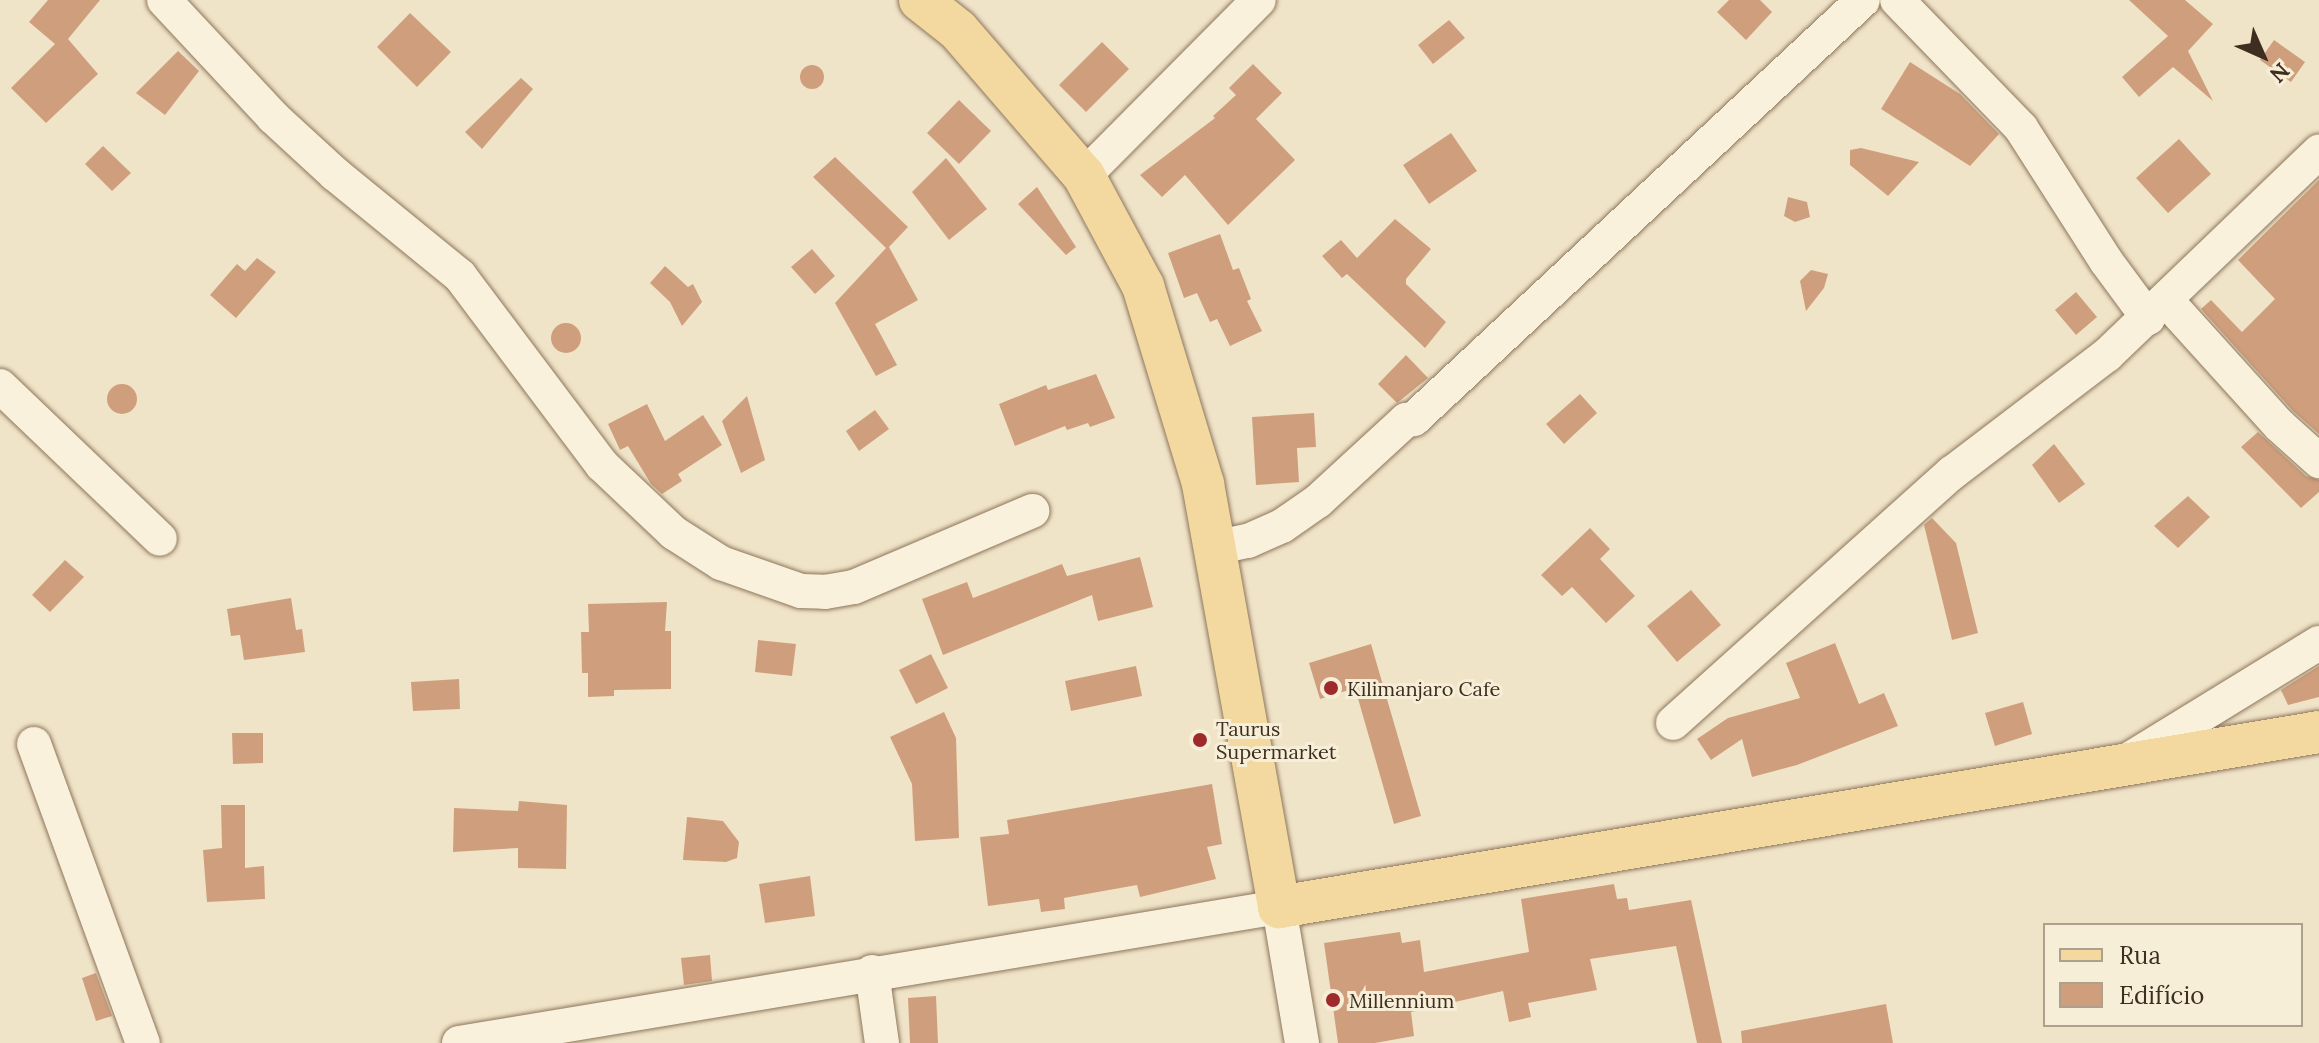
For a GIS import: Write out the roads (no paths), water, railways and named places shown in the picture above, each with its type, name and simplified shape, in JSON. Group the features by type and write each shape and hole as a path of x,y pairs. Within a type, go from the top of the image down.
{"main road":[{"path":"920,0 958,30 1084,176 1143,286 1203,484 1279,907 1490,874 2124,762 2319,732"}],"street":[{"path":"164,0 273,117 335,174 460,276 602,465 674,533 721,563 801,591 825,592 854,587 1032,511"},
{"path":"1084,176 1259,0"},
{"path":"1214,548 1248,541 1282,526 1318,501 1406,420 1414,419 1863,0"},
{"path":"1897,0 2021,128 2106,261 2319,461"},
{"path":"1673,723 1952,473 2107,355 2319,152"},
{"path":"0,386 160,539"},
{"path":"2124,762 2319,643"},
{"path":"34,744 143,1043"},
{"path":"459,1043 872,972 1279,907 1302,1043"},
{"path":"872,972 882,1043"}],"place":[{"name":"Kilimanjaro Cafe","path":"1331,688"},
{"name":"Taurus Supermarket","path":"1200,740"},
{"name":"Millennium","path":"1333,1000"}]}
